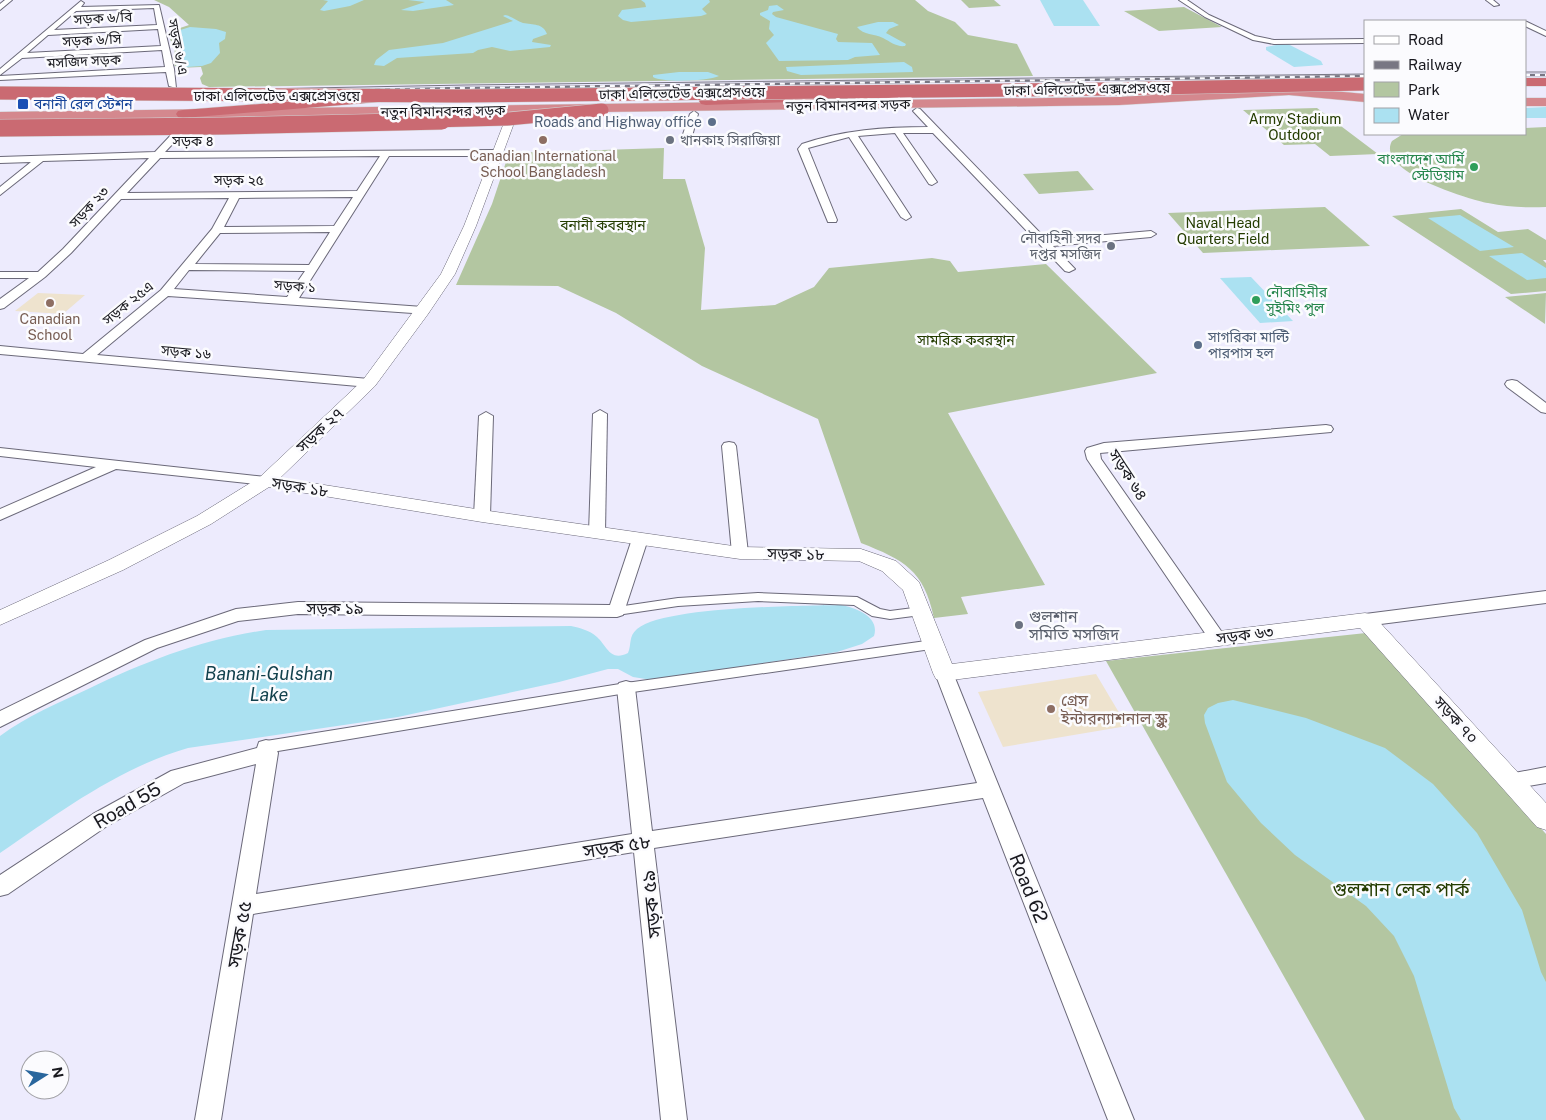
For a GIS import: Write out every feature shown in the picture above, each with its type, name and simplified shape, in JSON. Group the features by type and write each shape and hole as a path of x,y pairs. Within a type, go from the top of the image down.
{"highway":[{"path":"34,93 234,84 461,82 498,86 511,92 513,97 512,101 502,108 488,113 429,120"},
{"path":"1526,82 1546,82"},
{"name":"ঢাকা এলিভেটেড এক্সপ্রেসওয়ে","path":"0,93 439,96 1094,90 1364,84"},
{"path":"186,117 215,110 345,102 421,94 859,92 1111,85 1236,86"},
{"path":"1526,86 1546,86"},
{"name":"ঢাকা এলিভেটেড এক্সপ্রেসওয়ে","path":"0,98 397,100 859,92 1364,88"},
{"name":"নতুন বিমানবন্দর সড়ক","path":"0,122 186,117 514,113 1119,101 1289,90 1364,98"},
{"path":"0,128 223,126 527,118 665,103 859,92"},
{"path":"1235,104 1284,101 1292,97 1282,93 1264,92"},
{"path":"1526,96 1546,96"},
{"path":"1526,102 1546,102"},
{"name":"নতুন বিমানবন্দর সড়ক","path":"514,113 694,114 1235,104 1364,105"},
{"name":"নতুন বিমানবন্দর সড়ক","path":"0,114 186,117"}],"street":[{"path":"0,0 9,0"},
{"path":"0,8 9,0"},
{"path":"0,73 85,0"},
{"path":"1182,0 1207,16 1253,38 1274,42 1364,41"},
{"path":"1489,0 1496,5"},
{"name":"সড়ক ৬/এ","path":"74,9 119,10 157,6 173,86"},
{"path":"1526,24 1546,34"},
{"name":"সড়ক ৬/বি","path":"46,33 162,27"},
{"name":"সড়ক ৬/সি","path":"20,56 166,48"},
{"name":"মসজিদ সড়ক","path":"0,78 170,69"},
{"path":"917,111 1069,269"},
{"name":"সড়ক ২৭","path":"0,618 116,565 204,520 266,481 369,383 448,274 470,226 514,113"},
{"path":"686,140 694,114"},
{"name":"সড়ক ২৩","path":"0,304 41,275 118,196 186,117"},
{"path":"832,220 804,146 852,134 897,130 935,130"},
{"path":"897,130 932,182"},
{"path":"852,134 906,216"},
{"name":"সড়ক ৪","path":"0,160 155,155 499,153"},
{"path":"290,301 386,154"},
{"path":"0,192 40,159"},
{"name":"সড়ক ২৫","path":"118,196 360,194"},
{"name":"সড়ক ২৫এ","path":"84,358 165,292 217,230 236,195"},
{"path":"217,230 337,229"},
{"path":"1045,243 1151,234"},
{"path":"187,267 312,268"},
{"path":"0,275 41,275"},
{"name":"সড়ক ১","path":"165,292 423,311"},
{"name":"সড়ক ১৬","path":"0,350 369,383"},
{"path":"1512,384 1546,408"},
{"path":"598,533 600,414"},
{"path":"482,516 486,416"},
{"name":"সড়ক ৬৪","path":"1217,638 1094,459 1092,451 1104,447 1326,429"},
{"path":"729,446 740,553"},
{"name":"সড়ক ১৮","path":"0,452 266,481 482,516 740,553 861,555 889,566 912,588 938,658"},
{"path":"0,515 115,464"},
{"path":"640,539 617,611 678,602 758,597 857,601 877,613 890,615 921,612"},
{"name":"সড়ক ৬৩","path":"938,658 1217,638 1546,597"},
{"name":"সড়ক ১৯","path":"0,720 36,700 151,644 236,615 298,608 617,611"},
{"name":"সড়ক ৭০","path":"1365,620 1546,820"},
{"path":"267,750 626,688 938,658"},
{"name":"Road 62","path":"938,658 1121,1120"},
{"name":"সড়ক ৫৯","path":"626,688 645,841 674,1120"},
{"name":"Road 55","path":"0,887 100,820 178,777 267,750"},
{"name":"সড়ক ৫৫","path":"208,1120 244,906 267,750"},
{"path":"1511,781 1546,775"},
{"name":"সড়ক ৫৮","path":"244,906 645,841 990,789"}],"shaded area":[{"name":"Canadian School","path":"38,293 85,295 63,314 15,311"},
{"name":"গ্রেস ইন্টারন্যাশনাল স্কুল","path":"1096,674 1127,726 1003,747 978,692"}],"green space":[{"path":"154,0 915,0 928,11 955,22 968,35 1017,44 1033,76 209,87 202,84 200,78 203,74 201,67 178,68 174,65 175,44 170,40 177,29 189,25 169,7"},
{"path":"961,0 994,0 1001,6 969,8"},
{"path":"1184,7 1222,27 1159,31 1124,11"},
{"name":"Army Stadium Outdoor","path":"1317,108 1378,154 1330,156 1315,144 1284,145 1243,110"},
{"name":"বাংলাদেশ আর্মি স্টেডিয়াম","path":"1546,127 1546,207 1524,207 1488,203 1444,190 1410,173 1397,163 1390,152 1392,141 1401,135 1526,135 1526,128"},
{"name":"বনানী কবরস্থান","path":"664,148 663,179 685,179 705,248 701,310 775,305 814,287 829,268 932,258 950,261 958,272 1046,264 1157,373 948,413 1045,585 961,597 968,614 934,618 924,588 910,569 889,555 861,543 818,419 702,366 616,313 558,286 456,285 492,204 509,153"},
{"path":"1078,171 1094,190 1039,194 1023,174"},
{"name":"Naval Head Quarters Field","path":"1325,207 1370,246 1203,253 1168,213"},
{"path":"1461,209 1498,232 1528,229 1546,240 1546,260 1543,260 1546,263 1546,291 1511,294 1392,216"},
{"path":"1546,293 1545,324 1505,297"},
{"name":"গুলশান লেক পার্ক","path":"1366,633 1546,834 1546,1120 1365,1120 1106,661"}],"water":[{"path":"323,0 364,0 350,6 324,11 320,10 328,1"},
{"path":"408,0 446,0 454,5 413,11 401,10 425,2"},
{"path":"641,0 709,0 710,2 702,9 707,14 701,16 631,22 623,20 618,16 622,10 646,7 645,3"},
{"path":"1040,0 1083,0 1100,26 1054,26"},
{"path":"777,5 784,10 773,12 772,14 776,17 838,34 836,39 838,42 872,43 880,55 855,57 848,60 779,61 766,43 774,35 769,29 770,21 760,15 760,13 768,10 769,6"},
{"path":"505,15 523,23 543,28 547,34 533,39 532,42 551,45 550,47 510,51 492,47 473,53 397,58 384,66 374,65 376,60 389,50 443,43 513,21 503,16"},
{"path":"878,22 893,22 899,25 889,29 886,33 906,44 905,46 896,45 880,36 866,33 857,27"},
{"path":"190,27 216,29 226,32 225,39 219,43 220,53 211,63 202,66 176,66 177,31"},
{"path":"1286,43 1321,61 1323,65 1294,67 1266,50 1266,47"},
{"path":"904,62 912,67 913,72 801,75 787,71 786,67"},
{"path":"679,72 708,72 719,76 686,81 653,77 653,75"},
{"path":"1546,107 1546,118 1526,118 1526,108"},
{"path":"1460,215 1514,247 1480,251 1428,218"},
{"path":"1522,253 1546,268 1546,278 1527,280 1489,256"},
{"name":"নৌবাহিনীর সুইমিং পুল","path":"1251,277 1293,321 1260,323 1220,278"},
{"name":"Banani-Gulshan Lake","path":"841,605 854,608 866,614 874,624 874,636 862,644 837,652 652,680 633,677 618,669 608,669 559,682 398,717 188,748 137,767 113,779 67,807 0,853 0,736 43,710 109,679 174,653 219,639 266,630 571,626 591,633 610,652 617,656 628,653 634,632 652,621 675,616 734,609"},
{"path":"1233,700 1306,718 1385,748 1433,784 1477,833 1522,910 1541,972 1546,982 1546,1120 1461,1120 1454,1108 1414,976 1394,936 1366,906 1295,855 1261,823 1227,782 1205,723 1204,715 1208,708 1218,703"}],"tram line":[{"path":"1526,72 1546,72"},
{"path":"0,94 465,85 1364,74"}],"railway":[{"path":"1526,75 1546,75"},
{"path":"0,97 464,88 1364,76"}],"place":[{"name":"বনানী রেল স্টেশন","path":"23,104"},
{"name":"Roads and Highway office","path":"712,122"},
{"name":"Canadian International School Bangladesh","path":"543,140"},
{"name":"খানকাহ সিরাজিয়া","path":"670,140"},
{"name":"বাংলাদেশ আর্মি স্টেডিয়াম","path":"1474,167"},
{"name":"নৌবাহিনী সদর দপ্তর মসজিদ","path":"1111,246"},
{"name":"নৌবাহিনীর সুইমিং পুল","path":"1256,300"},
{"name":"Canadian School","path":"50,303"},
{"name":"সাগরিকা মাল্টি পারপাস হল","path":"1198,345"},
{"name":"গুলশান সমিতি মসজিদ","path":"1019,625"},
{"name":"গ্রেস ইন্টারন্যাশনাল স্কুল","path":"1051,709"}],"park label":[{"name":"সামরিক কবরস্থান","path":"966,340"}]}
